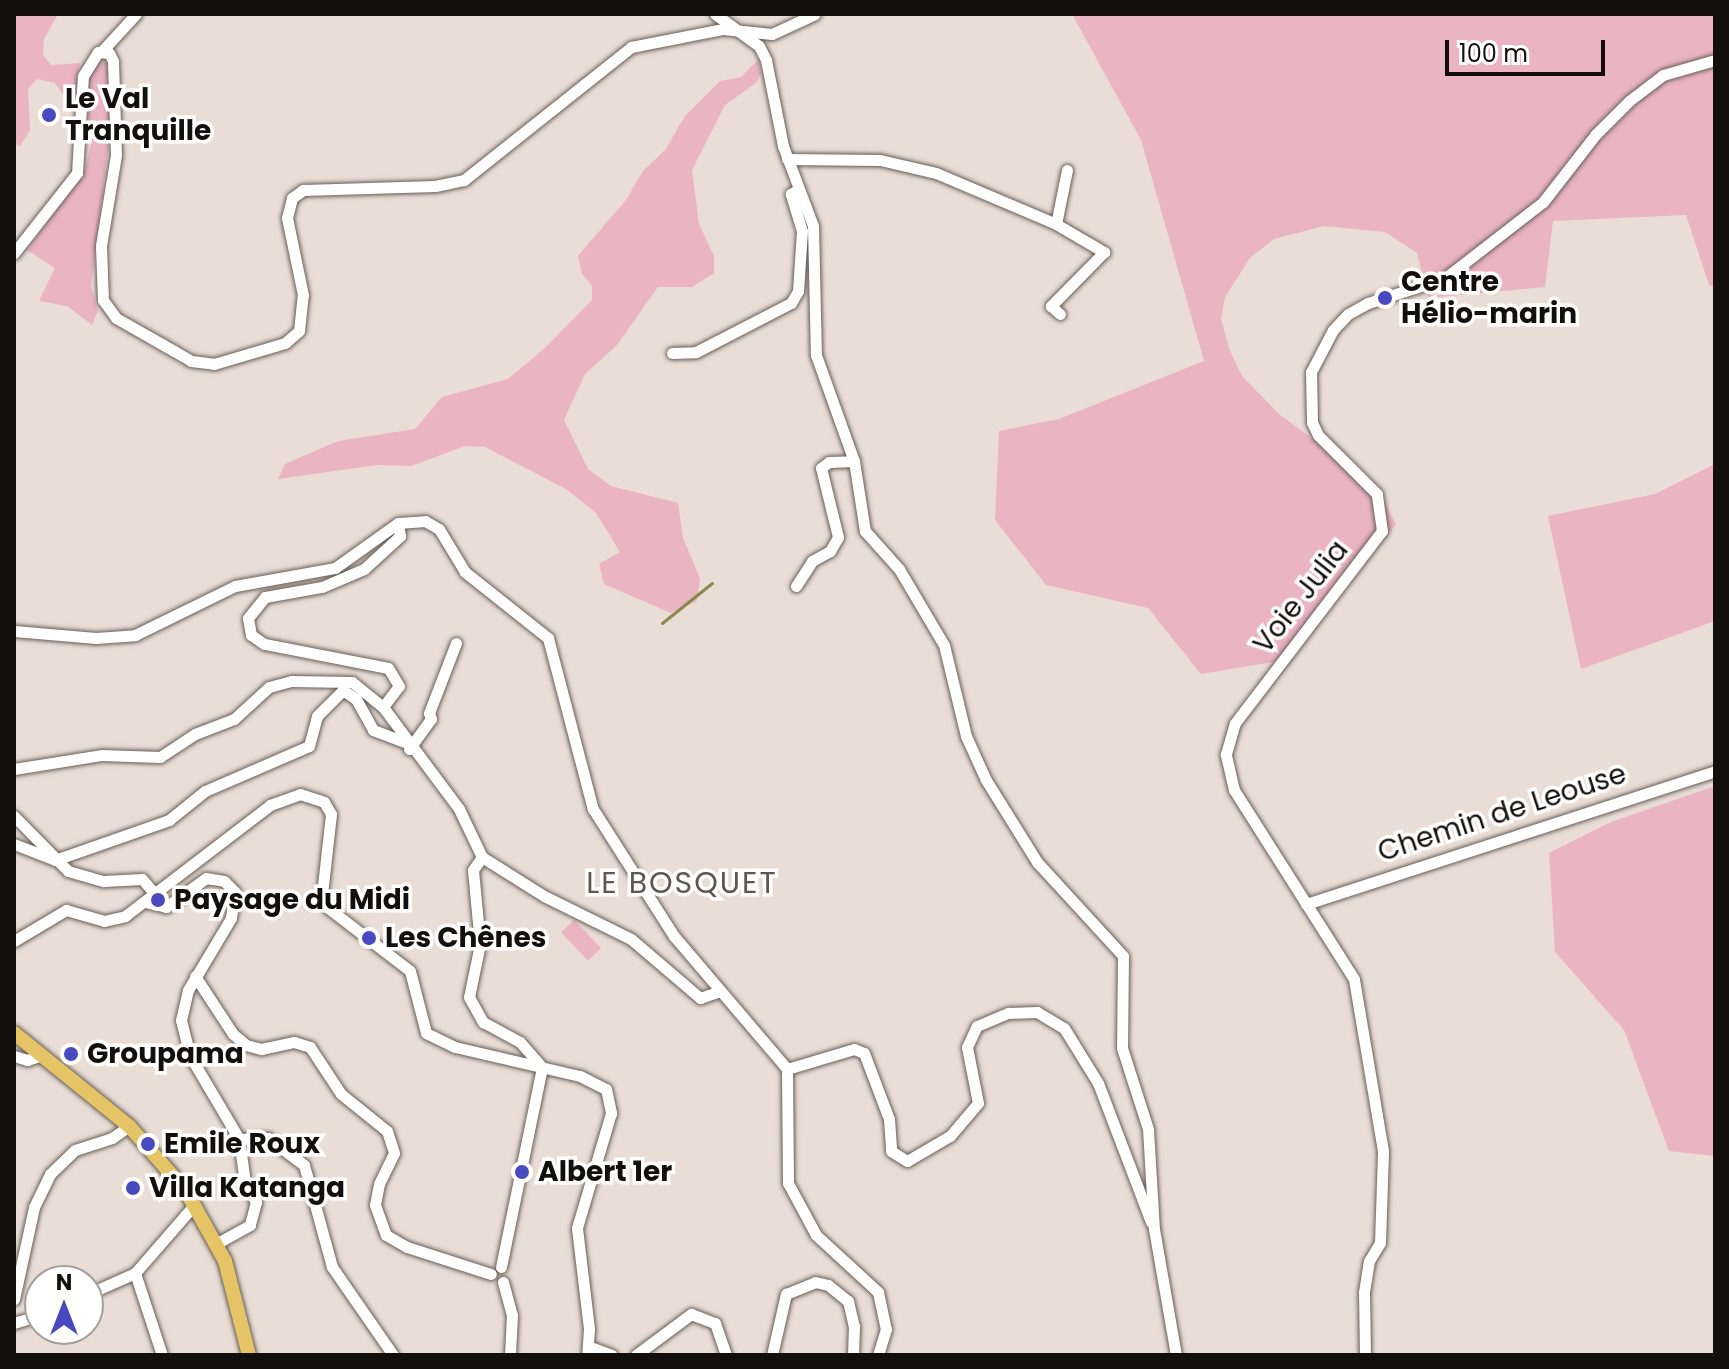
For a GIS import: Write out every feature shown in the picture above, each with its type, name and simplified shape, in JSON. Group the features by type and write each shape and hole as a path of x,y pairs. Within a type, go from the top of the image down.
{"main road":[{"path":"14,1033 129,1126 195,1204 217,1243 238,1300 249,1355"}],"street":[{"path":"14,253 77,173 83,76 93,55 102,51 136,14"},
{"path":"715,14 763,52 787,159 816,237 816,355 854,461 865,531 899,569 944,645 976,763 1037,862 1123,956 1122,1048 1148,1129 1154,1229 1176,1355"},
{"path":"102,51 113,61 116,155 100,258 103,300 116,318 203,364 285,343 299,331 303,295 287,218 298,193 321,186 435,186 464,180 631,47 713,30 772,34 815,14"},
{"name":"Voie Julia","path":"1365,1355 1364,1292 1369,1261 1380,1243 1383,1151 1354,979 1234,790 1226,754 1235,723 1382,531 1377,494 1318,435 1312,422 1314,361 1333,330 1356,309 1445,278 1487,249 1543,202 1629,101 1663,75 1715,60"},
{"path":"787,159 880,160 936,173 1056,224 1104,252 1051,306 1060,314"},
{"path":"1056,224 1067,170"},
{"path":"672,353 696,352 791,303 798,291 802,231 791,194 799,189"},
{"path":"796,586 812,561 830,551 838,537 821,468 829,462 854,461"},
{"path":"14,631 96,638 135,635 235,586 335,568 398,523 425,521 439,529 465,572 544,631 552,647 593,809 674,936 787,1069 788,1183 816,1235 878,1292 886,1329 878,1355"},
{"path":"383,707 399,686 388,668 264,644 251,635 248,618 265,597 322,587 364,569 400,536 398,523"},
{"path":"407,745 431,719 429,713 456,643"},
{"path":"17,766 101,755 160,757 195,734 234,719 269,687 291,681 352,682 383,707 407,745 459,809 482,857 544,896 631,939 700,998 720,991"},
{"path":"14,844 55,860 169,820 205,791 291,757 309,746 317,716 343,690 356,699 373,730 407,745"},
{"name":"Chemin de Leouse","path":"1306,904 1715,771"},
{"path":"14,941 57,913 75,910 114,920 145,902 270,805 285,797 313,795 331,814 322,894 328,908 410,971 426,1033 436,1042 596,1081 611,1103 577,1228 589,1351 612,1355"},
{"path":"14,816 40,838 55,860 68,871 94,879 142,879 155,894"},
{"path":"482,857 473,870 480,944 469,997 483,1022 520,1042 542,1067"},
{"path":"145,902 166,907 206,878 224,881 235,892 231,918 183,1001 183,1036 190,1056 239,1139 245,1183 256,1212 250,1225 217,1243"},
{"path":"195,976 233,1034 246,1045 261,1049 294,1042 310,1047 341,1094 387,1131 394,1153 379,1184 375,1205 386,1235 407,1247 496,1270"},
{"path":"787,1069 854,1049 864,1053 889,1119 891,1151 907,1161 950,1136 978,1103 967,1047 977,1026 1008,1013 1037,1012 1064,1028 1098,1083 1154,1229"},
{"path":"14,1056 27,1060 42,1055"},
{"path":"510,1355 512,1315 503,1282 495,1282 496,1270 542,1067"},
{"path":"14,1299 19,1244 39,1192 62,1160 129,1126"},
{"path":"239,1139 268,1138 304,1165 332,1267 393,1355"},
{"path":"104,1287 135,1273 195,1204"},
{"path":"135,1273 162,1355"},
{"path":"772,1355 786,1294 815,1282 828,1285 848,1301 854,1326 853,1355"},
{"path":"636,1355 691,1314 715,1323 726,1355"}],"shaded area":[{"path":"14,14 58,14 44,39 43,55 51,65 80,63 73,108 55,83 37,79 28,89 30,130 20,146 14,143"},
{"path":"1072,14 1715,14 1715,287 1709,285 1686,215 1553,221 1545,287 1428,298 1417,253 1385,232 1324,226 1274,239 1250,258 1225,297 1221,319 1230,351 1242,376 1280,415 1377,486 1396,525 1274,662 1201,674 1148,608 1046,585 995,520 999,431 1059,419 1204,361 1141,140"},
{"path":"99,60 107,64 110,133 91,286 98,311 92,325 67,306 39,301 55,268 27,250 84,172 91,145 86,89 90,71"},
{"path":"758,60 761,73 756,83 725,105 692,170 699,224 714,256 714,273 692,287 658,287 617,345 585,374 564,420 588,469 611,486 678,503 683,538 700,578 697,601 671,613 604,584 599,564 620,552 596,513 566,489 485,447 465,446 411,466 377,465 278,479 285,464 338,441 415,429 442,397 508,379 545,348 592,300 592,286 582,274 578,256 626,200 643,171 665,150 685,116 720,81 741,77"},
{"path":"1715,464 1715,621 1581,669 1548,516 1655,494"},
{"path":"1715,786 1715,1156 1669,1151 1624,1030 1555,952 1549,853 1611,822"},
{"path":"574,920 601,948 588,961 561,933"}],"waterway":[{"path":"662,623 712,583"}],"place":[{"name":"Le Val Tranquille","path":"49,115"},
{"name":"Centre Hélio-marin","path":"1385,298"},
{"name":"Paysage du Midi","path":"158,900"},
{"name":"Les Chênes","path":"369,938"},
{"name":"Groupama","path":"71,1054"},
{"name":"Emile Roux","path":"148,1144"},
{"name":"Albert 1er","path":"522,1172"},
{"name":"Villa Katanga","path":"133,1188"}],"district":[{"name":"LE BOSQUET","path":"682,883"}]}
